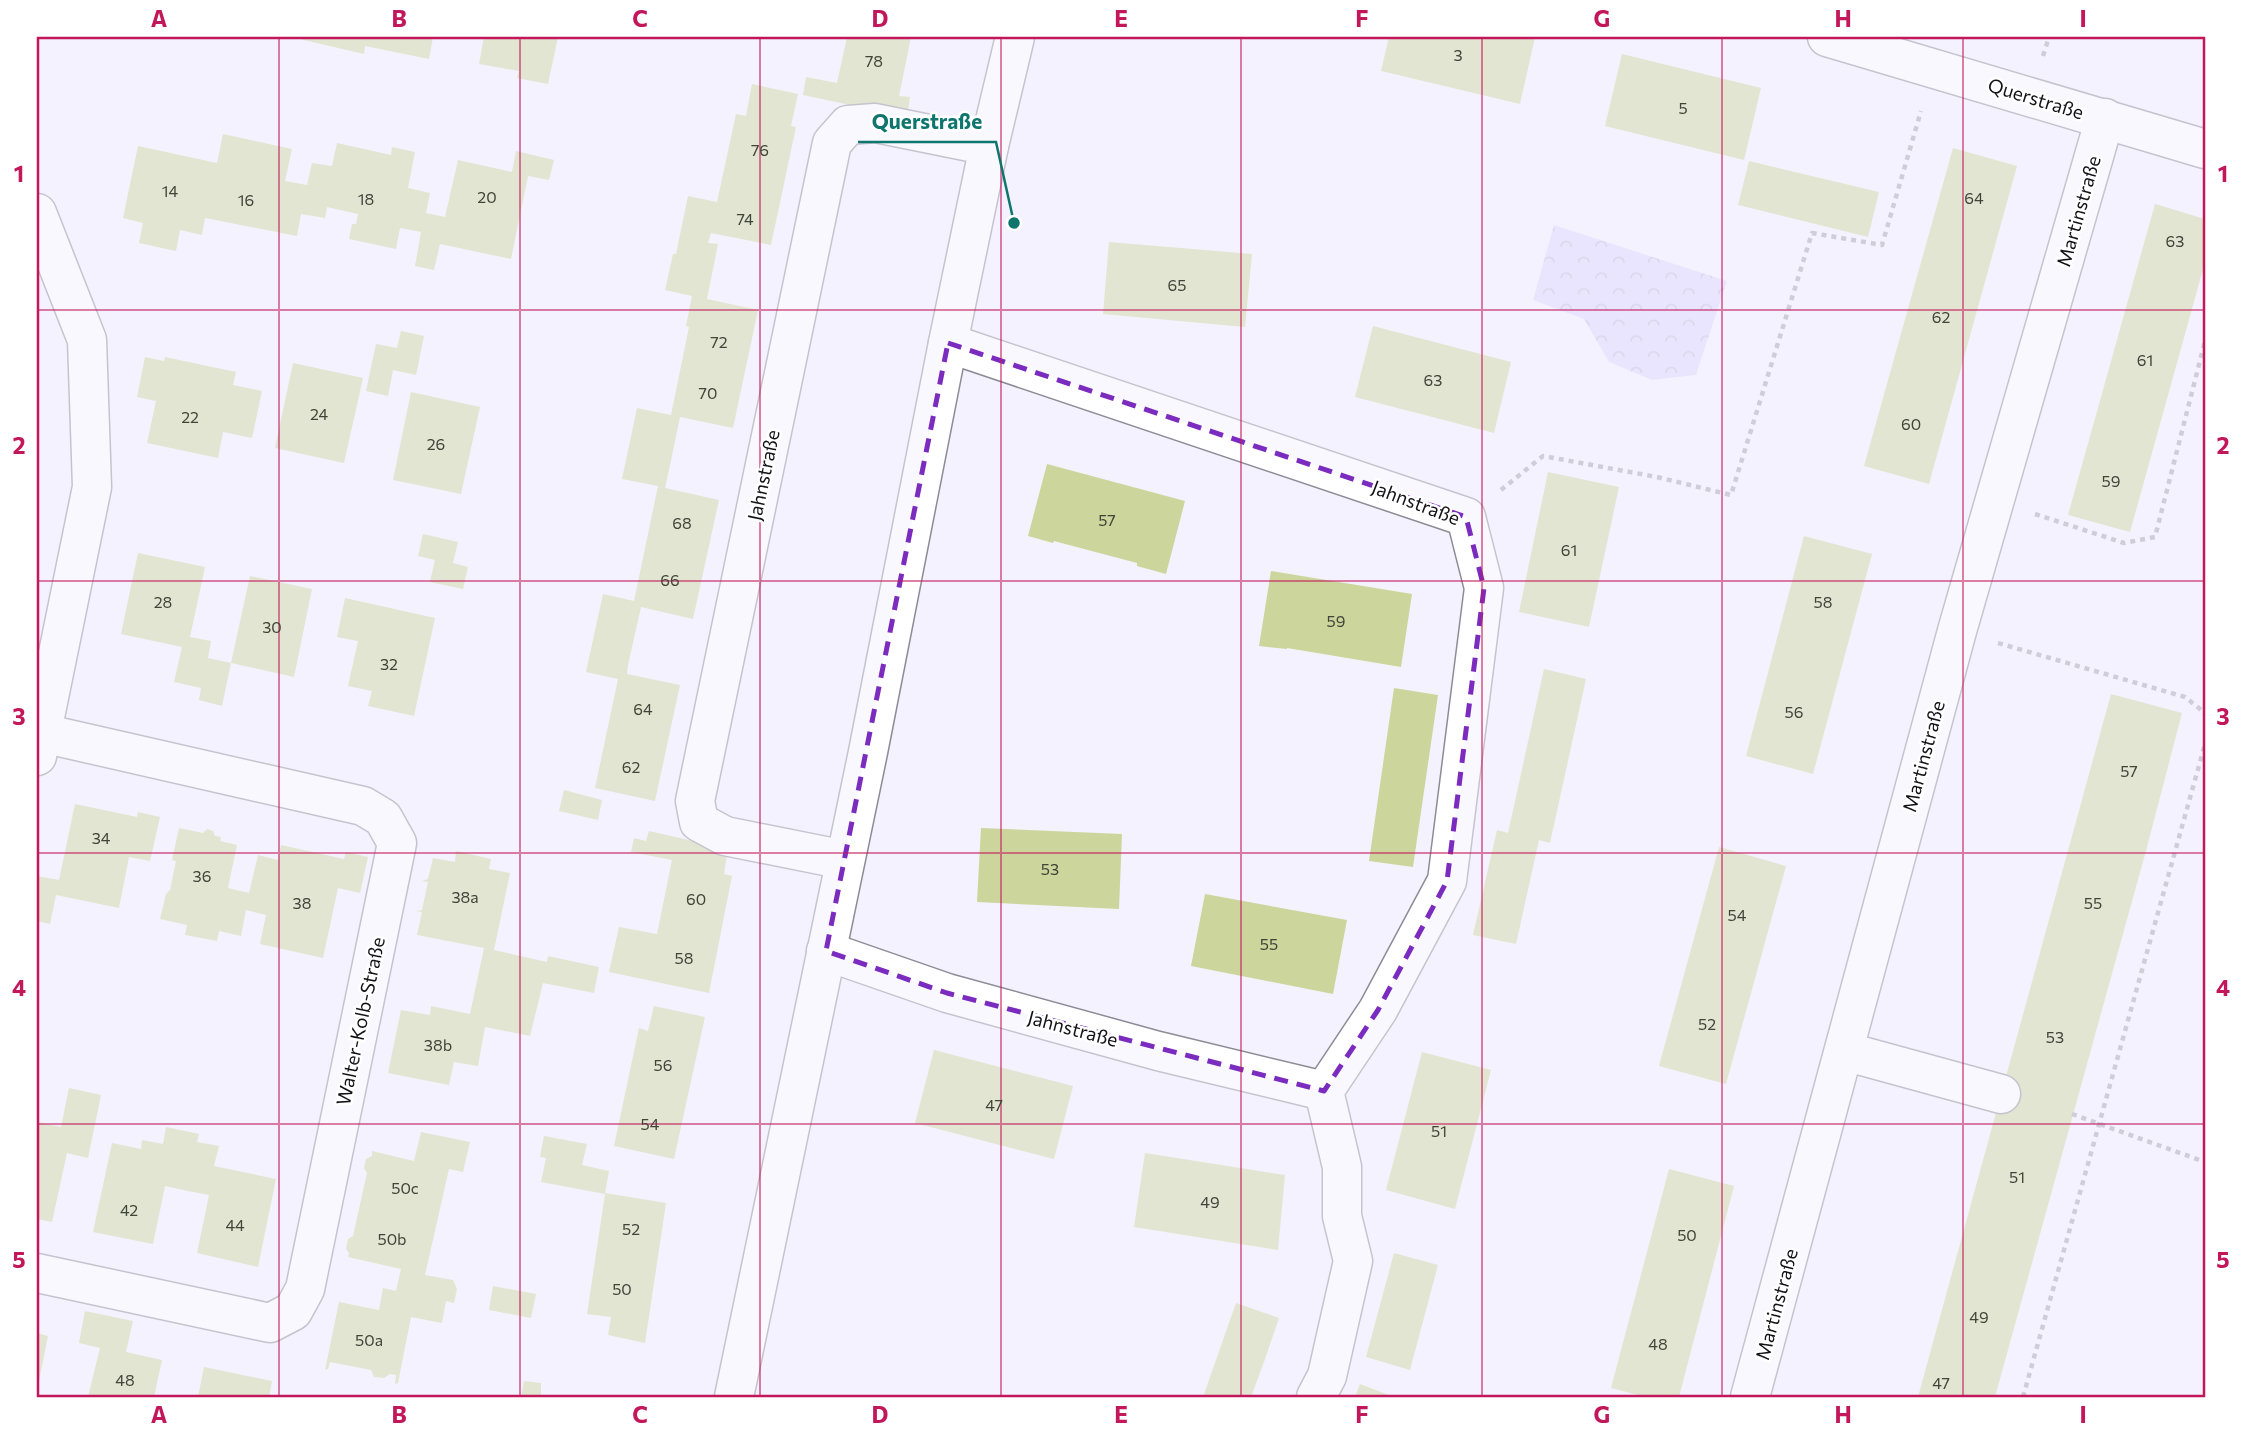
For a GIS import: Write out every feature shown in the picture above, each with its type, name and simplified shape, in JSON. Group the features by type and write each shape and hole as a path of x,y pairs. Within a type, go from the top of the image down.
{"street":[{"path":"734,1397 948,343 1015,37"},
{"name":"Querstraße","path":"1827,37 1868,43 1934,67 2205,149"},
{"name":"Martinstraße","path":"1750,1397 1957,631 2105,118"},
{"name":"Jahnstraße","path":"845,860 725,836 699,822 695,801 832,143 848,125 874,123 989,146"},
{"name":"Walter-Kolb-Straße","path":"37,213 87,340 92,487 39,745 363,806 383,818 397,843 305,1289 293,1311 270,1323 37,1273"},
{"name":"Jahnstraße","path":"826,951 947,993 1158,1051 1324,1091 1378,1010 1447,881 1485,589 1466,517 948,343"},
{"path":"1844,1051 2001,1094"},
{"path":"1316,1397 1327,1376 1353,1261 1342,1216 1342,1167 1324,1091"}],"path":[{"path":"1466,517 1543,456 1657,477 1731,495 1812,233 1882,245 1934,67"},
{"path":"1995,501 2124,542 2155,537 2205,341"},
{"path":"1957,631 2185,698 2205,713 2205,716"},
{"path":"2023,1397 2205,744"},
{"path":"2072,1114 2205,1162"}],"highlighted area":[{"path":"948,343 1466,517 1484,588 1447,881 1378,1010 1324,1091 947,993 826,951"}],"green space":[{"path":"1554,225 1727,281 1696,375 1652,380 1609,362 1584,319 1533,300"}],"building":[{"path":"291,37 433,37 429,59 365,46 364,54"},
{"path":"484,37 558,37 548,84 517,78 519,71 479,64"},
{"path":"847,37 911,37 899,96 910,97 907,117 803,95 806,77 837,83"},
{"path":"1389,37 1535,37 1520,104 1381,71"},
{"path":"1622,54 1761,88 1744,160 1605,126"},
{"path":"752,84 798,94 791,126 796,127 771,245 711,233 708,243 718,244 707,299 758,310 733,428 680,417 665,488 719,500 693,619 641,607 628,665 627,674 680,685 655,801 595,788 618,679 586,672 603,594 634,601 658,486 622,479 637,408 671,415 689,327 686,326 692,296 665,290 673,254 676,254 688,196 717,202 736,114 746,116"},
{"path":"223,134 292,149 285,181 307,185 312,163 332,166 337,143 391,155 392,147 415,152 408,188 430,193 426,213 445,217 458,160 512,172 516,151 554,160 549,180 528,176 511,259 440,244 434,270 415,266 421,232 400,228 396,249 349,239 352,224 356,224 358,214 327,207 325,218 301,214 297,236 205,218 202,235 180,230 176,251 139,243 143,223 123,218 138,146 217,163"},
{"path":"1953,148 2017,166 1929,484 1864,466"},
{"path":"1749,161 1879,192 1868,237 1738,205"},
{"path":"2155,204 2205,219 2205,262 2130,532 2068,515"},
{"path":"1109,242 1252,254 1245,327 1103,314"},
{"path":"1373,326 1511,362 1494,433 1355,397"},
{"path":"401,331 424,336 416,375 393,370 388,396 366,391 376,344 397,348"},
{"path":"145,357 164,361 165,357 236,372 233,385 262,391 252,438 223,432 218,458 147,443 156,401 137,397"},
{"path":"293,363 363,378 344,463 275,448"},
{"path":"411,392 480,407 461,494 393,480"},
{"path":"1047,464 1185,501 1166,574 1137,566 1137,563 1028,536"},
{"path":"1548,472 1619,487 1589,627 1519,612"},
{"path":"423,534 458,542 453,563 468,567 463,589 430,582 435,560 418,556"},
{"path":"1804,536 1872,554 1813,774 1746,756"},
{"path":"138,553 205,567 190,637 211,641 208,658 231,663 222,706 199,700 201,688 174,682 182,647 121,634"},
{"path":"1271,571 1412,594 1401,667 1287,648 1259,646"},
{"path":"250,576 312,589 294,677 231,663"},
{"path":"345,598 435,618 414,716 368,706 372,691 348,686 358,641 337,637"},
{"path":"1544,669 1586,679 1550,843 1539,840 1516,944 1473,935 1497,830 1508,833"},
{"path":"1394,688 1438,695 1413,867 1369,861"},
{"path":"2111,694 2182,713 2147,847 1995,1397 1918,1397"},
{"path":"564,790 602,800 598,820 559,811"},
{"path":"75,804 137,817 138,812 160,817 150,861 129,857 119,908 56,895 50,924 37,921 37,876 59,880"},
{"path":"179,828 203,833 207,829 213,831 215,836 221,837 220,841 237,845 228,888 249,893 258,855 278,860 281,845 344,859 346,852 368,857 360,893 338,888 323,958 260,944 266,915 246,910 241,936 219,931 217,941 185,935 187,925 160,919 166,894 170,890 176,861 172,860"},
{"path":"981,828 1122,834 1119,909 977,902"},
{"path":"649,831 728,849 724,874 732,876 709,993 609,972 619,927 657,934 672,860 631,852 634,838 646,841"},
{"path":"1719,847 1786,866 1726,1084 1659,1066"},
{"path":"456,851 491,859 489,869 510,873 494,950 547,962 548,956 599,967 594,993 543,983 530,1036 485,1027 478,1066 454,1062 449,1085 388,1073 401,1010 430,1015 431,1006 470,1014 484,948 417,935 422,912 416,911 422,910 428,882 422,881 428,879 433,858 455,862"},
{"path":"1205,894 1347,920 1333,994 1191,966"},
{"path":"654,1006 705,1017 674,1159 614,1146 639,1028 648,1031"},
{"path":"934,1050 1073,1086 1054,1159 915,1123"},
{"path":"1422,1052 1491,1070 1455,1209 1386,1190"},
{"path":"69,1088 101,1095 88,1158 67,1153 52,1222 37,1219 37,1122 61,1127"},
{"path":"166,1127 199,1134 197,1142 219,1146 214,1166 276,1179 258,1267 197,1253 209,1195 165,1186 153,1244 93,1232 112,1143 141,1149 142,1140 163,1144"},
{"path":"421,1132 470,1142 463,1172 449,1169 425,1275 453,1280 457,1289 454,1303 446,1301 442,1323 411,1317 398,1383 395,1384 396,1375 374,1377 371,1370 330,1362 325,1370 339,1302 379,1310 383,1288 396,1291 401,1269 348,1257 348,1239 353,1236 367,1173 364,1168 366,1159 372,1156 372,1151 414,1161"},
{"path":"544,1136 587,1144 582,1165 609,1171 605,1193 666,1203 645,1343 608,1335 611,1317 587,1314 605,1194 541,1182 546,1158 540,1157"},
{"path":"1145,1153 1285,1175 1278,1250 1134,1227"},
{"path":"1669,1169 1734,1186 1679,1397 1646,1397 1611,1388"},
{"path":"1394,1253 1438,1265 1410,1370 1366,1357"},
{"path":"493,1286 536,1294 531,1318 489,1310"},
{"path":"1236,1303 1279,1318 1265,1359 1251,1397 1203,1397"},
{"path":"85,1311 133,1321 126,1352 162,1360 154,1397 88,1397 100,1348 79,1343"},
{"path":"37,1333 48,1336 38,1386 37,1386"},
{"path":"204,1367 272,1381 269,1397 198,1397"},
{"path":"524,1381 541,1383 541,1397 521,1397"},
{"path":"1360,1384 1394,1397 1355,1397"}],"place":[{"name":"Querstraße","path":"1014,223"}]}
